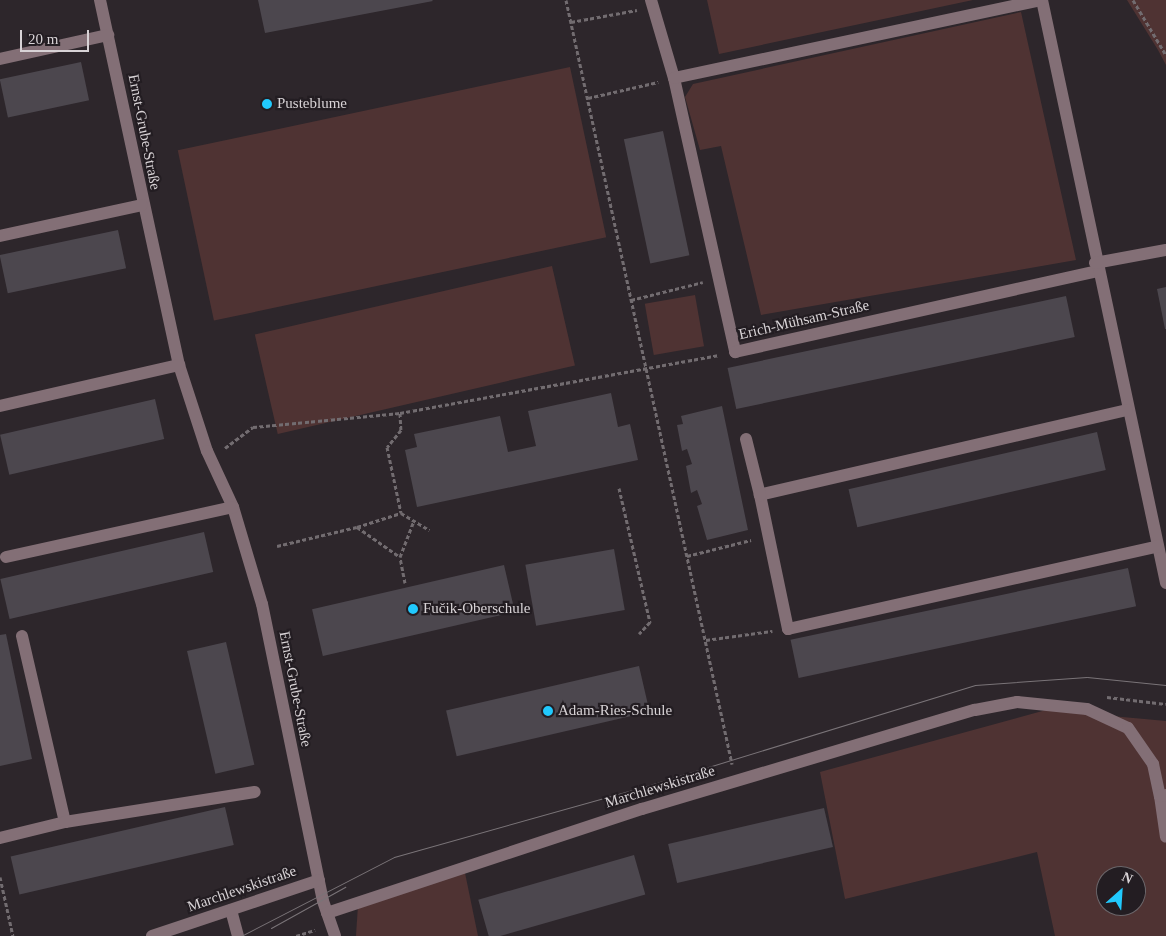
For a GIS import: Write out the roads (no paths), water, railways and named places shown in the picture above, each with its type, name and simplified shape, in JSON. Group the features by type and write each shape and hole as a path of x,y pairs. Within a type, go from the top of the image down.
{"street":[{"name":"Ernst-Grube-Straße","path":"100,0 142,205 178,365 207,452 233,507 262,604 319,880"},
{"path":"674,78 1041,0 1096,267 1166,583"},
{"name":"Erich-Mühsam-Straße","path":"652,3 674,78 716,279 734,352 1166,250"},
{"path":"0,59 108,35"},
{"name":"Ernst-Grube-Straße","path":"0,236 142,205"},
{"path":"0,406 178,365"},
{"path":"760,495 1127,410"},
{"path":"746,439 760,495 788,629 1158,546"},
{"path":"6,558 233,507"},
{"path":"22,636 65,822"},
{"name":"Marchlewskistraße","path":"152,936 319,880 327,913 441,872 737,781 975,710 1017,702 1087,709 1128,728 1154,764 1163,795 1166,837"},
{"path":"0,838 65,822 255,792"},
{"path":"231,910 238,936"},
{"path":"327,913 335,936"}],"tram line":[{"path":"241,936 394,857 653,784 975,685 1087,677 1166,685"},
{"path":"271,928 345,887"}],"place":[{"name":"Pusteblume","path":"267,104"},
{"name":"Fučik-Oberschule","path":"413,609"},
{"name":"Adam-Ries-Schule","path":"548,711"}]}
